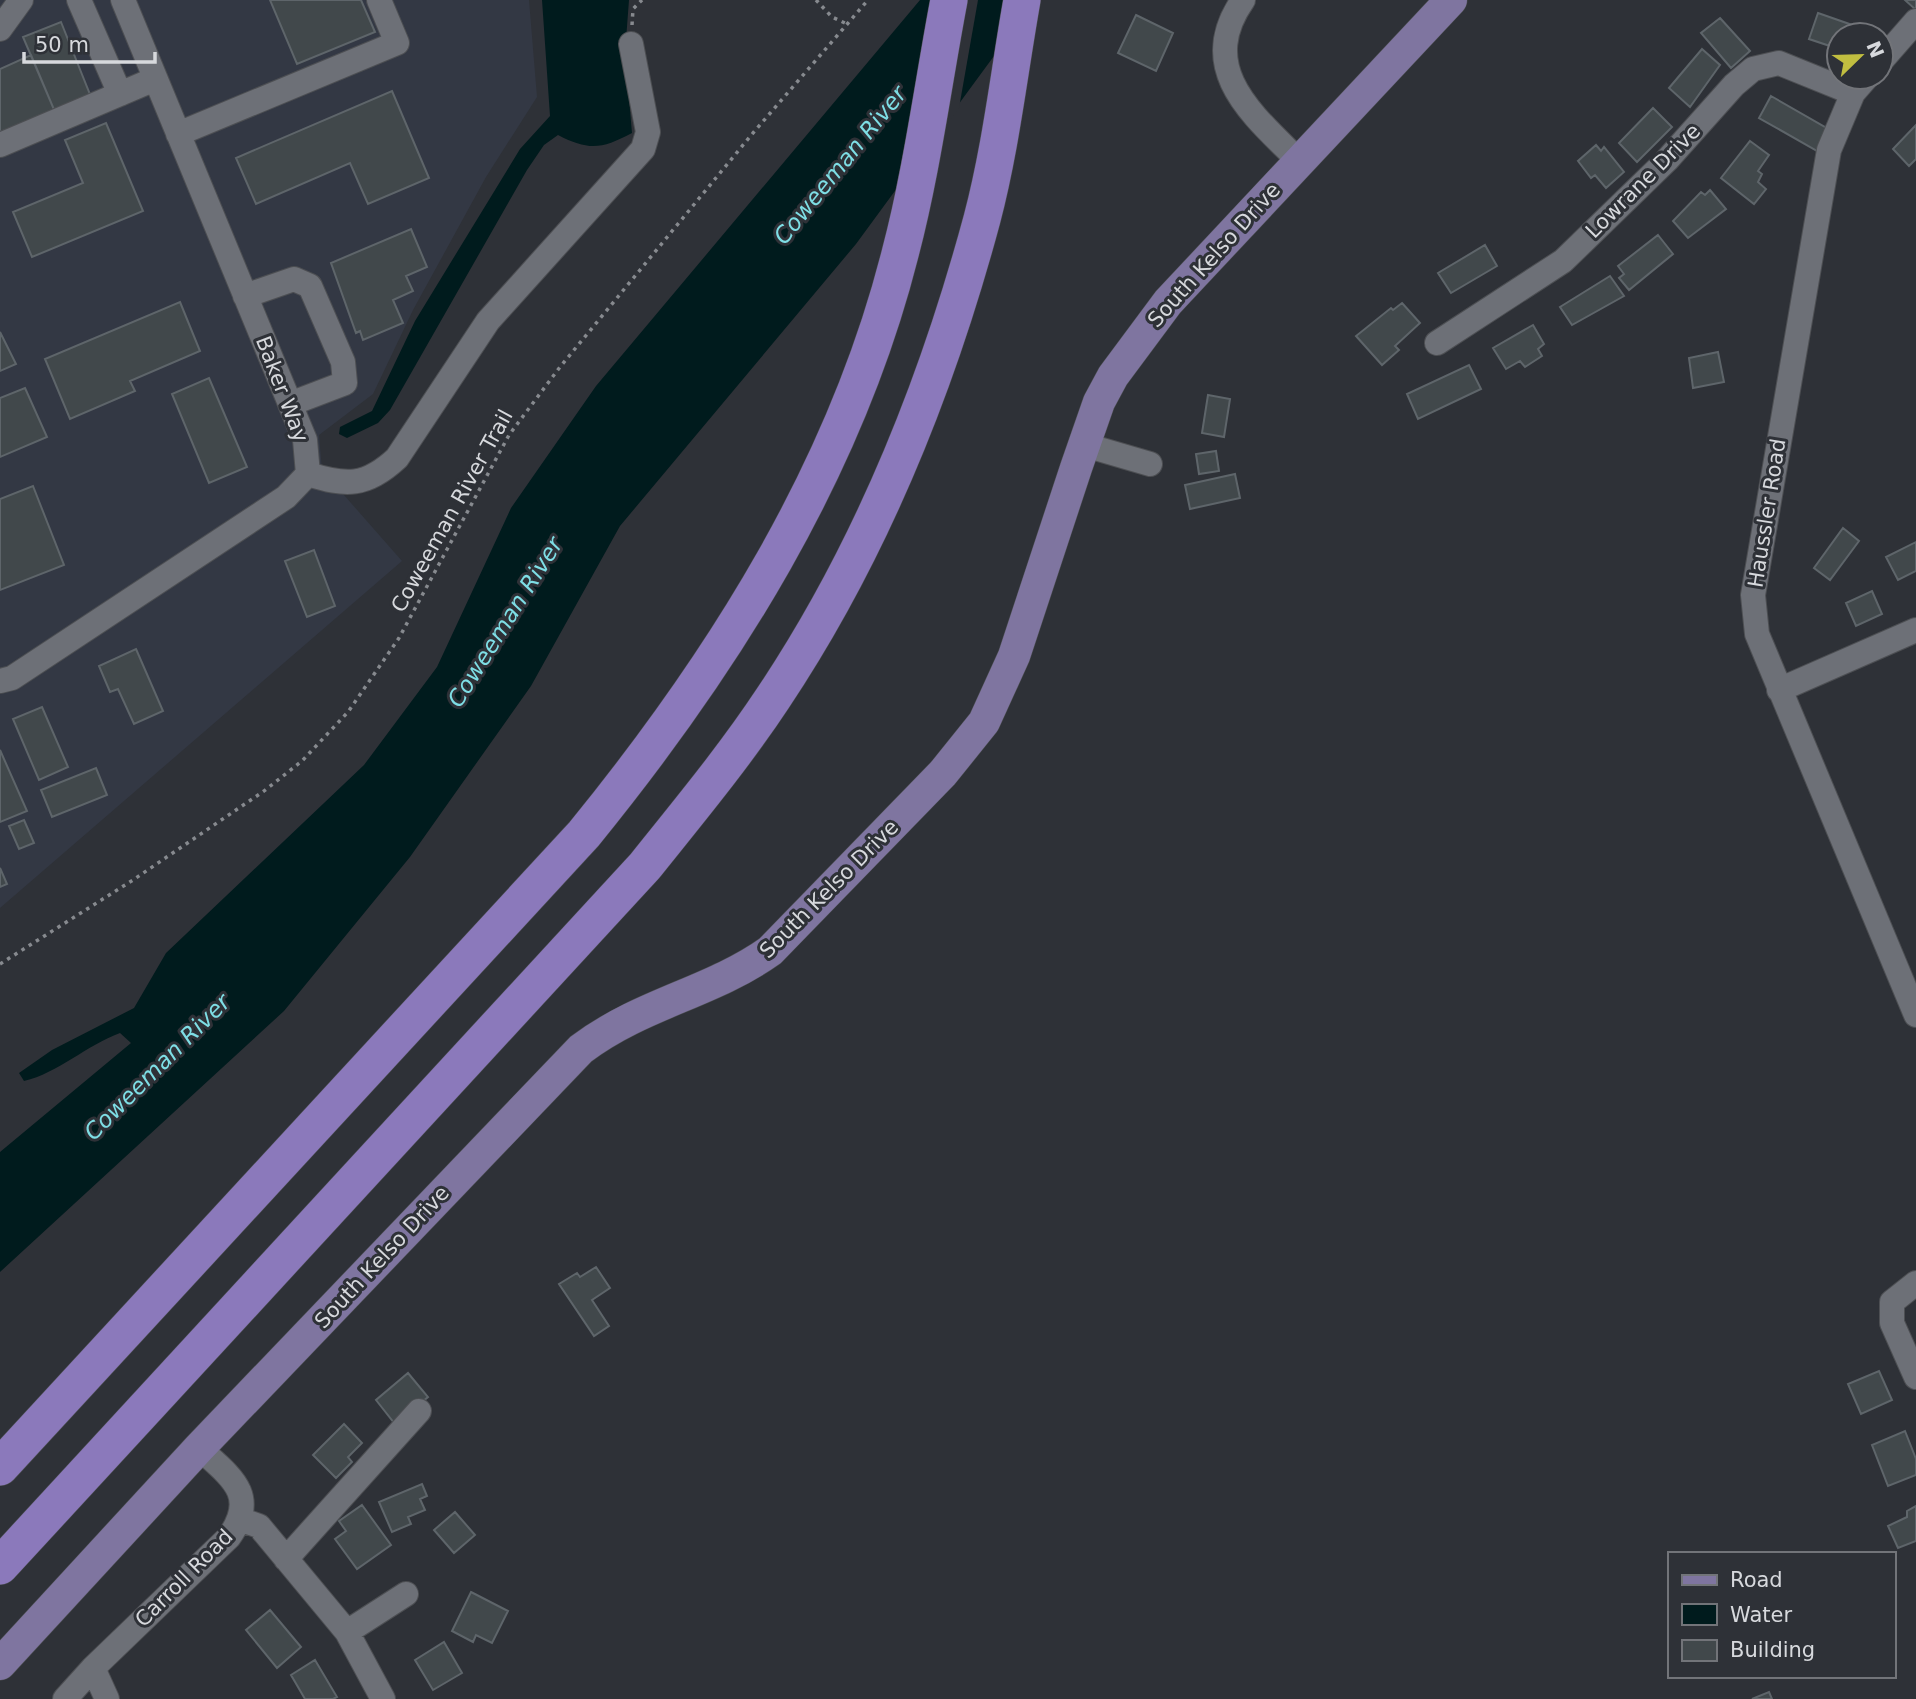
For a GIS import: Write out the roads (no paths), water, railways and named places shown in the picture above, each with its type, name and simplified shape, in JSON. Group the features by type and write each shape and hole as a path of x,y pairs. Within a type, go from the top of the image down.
{"highway":[{"path":"0,1467 584,834 662,736 755,596 807,499 858,389 901,253 949,0"},
{"path":"0,1566 645,866 767,707 813,634 877,509 944,346 982,217 1022,0"}],"main road":[{"name":"South Kelso Drive","path":"0,1664 200,1448 581,1049 632,1016 744,970 770,951 943,773 984,722 1004,682 1031,610 1099,402 1113,376 1168,302 1451,0"}],"street":[{"path":"0,29 21,0"},
{"path":"79,0 120,94"},
{"name":"Baker Way","path":"123,0 305,440 308,474"},
{"path":"178,134 397,43 379,0"},
{"path":"1243,0 1228,28 1227,70 1234,89 1249,111 1299,161"},
{"path":"1895,45 1916,21"},
{"path":"0,681 12,678 286,497 308,474 340,484 354,483 381,472 397,458 488,321 643,149 648,132 631,44"},
{"name":"Lowrane Drive","path":"1437,343 1563,261 1667,160 1734,85 1753,69 1779,63 1825,75"},
{"path":"0,145 155,79"},
{"name":"Haussler Road","path":"1857,91 1829,150 1753,595 1757,634 1916,1015"},
{"path":"245,296 294,279 310,286 343,362 345,383 290,404"},
{"path":"1085,445 1150,464"},
{"path":"1779,690 1916,630"},
{"path":"1916,1283 1892,1302 1892,1324 1916,1377"},
{"path":"286,1559 419,1411"},
{"name":"Carroll Road","path":"65,1699 93,1668 229,1538 242,1520 240,1493 223,1470 200,1448"},
{"path":"242,1520 259,1525 347,1632 383,1699"},
{"path":"347,1632 406,1594"},
{"path":"93,1668 107,1699"}],"water":[{"path":"542,0 629,0 625,53 632,133 604,145 587,146 558,135 544,145 527,170 390,410 378,423 347,438 339,434 340,427 372,411 415,321 520,149 550,116"},
{"name":"Coweeman River","path":"920,0 1035,0 856,244 620,526 531,686 410,857 284,1011 0,1272 0,1152 131,1043 120,1033 37,1077 24,1081 19,1073 52,1050 134,1008 166,953 364,765 437,667 511,508 596,386"}]}
